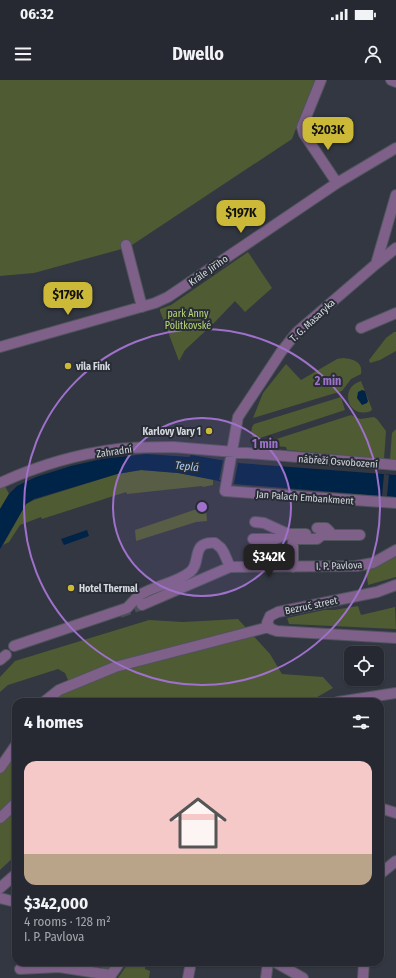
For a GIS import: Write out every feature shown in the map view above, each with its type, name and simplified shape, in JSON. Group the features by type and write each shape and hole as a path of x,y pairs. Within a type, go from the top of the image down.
{"street":[{"path":"321,80 302,127 304,134 337,184"},
{"path":"391,80 396,82"},
{"name":"Krále Jiřího","path":"0,347 142,307 168,297 337,184 396,148"},
{"path":"376,264 396,195"},
{"path":"126,245 142,307"},
{"name":"T. G. Masaryka","path":"396,248 297,332 281,352 238,417 226,486 396,503"},
{"path":"361,328 396,313"},
{"name":"Zahradní","path":"0,483 54,463 117,449 173,447 231,457"},
{"name":"nábřeží Osvobození","path":"231,457 396,465"},
{"path":"255,522 264,523 288,534"},
{"path":"253,539 275,539 288,534 296,533 360,535"},
{"path":"293,567 293,542 296,539 317,539 323,533"},
{"path":"14,646 127,608 141,595 190,572 196,564 199,549 206,544 215,543 221,548 230,567"},
{"name":"I. P. Pavlova","path":"142,605 230,567 364,565 373,563 396,550"},
{"name":"Bezruč street","path":"269,627 267,623 268,618 275,613 376,592 396,585"},
{"path":"49,698 59,690 114,667 269,627 277,631 396,638"},
{"path":"364,698 396,693"},
{"path":"0,768 12,751"},
{"path":"0,818 12,807"},
{"path":"384,809 396,812"},
{"path":"384,871 396,861"},
{"path":"0,888 12,878"},
{"path":"0,898 12,901"},
{"path":"20,969 59,967 110,977 117,966"},
{"path":"188,978 190,966"},
{"path":"266,978 268,966"},
{"path":"282,966 302,978"},
{"path":"363,978 364,966"}],"green space":[{"path":"0,80 315,80 292,139 129,247 34,273 0,276"},
{"name":"park Anny Politkovské","path":"248,252 272,288 245,312 235,301 185,350 179,361 160,309 171,305"},
{"path":"396,332 396,351 380,360 370,363 369,360 386,338"},
{"path":"337,359 351,359 357,362 361,367 361,374 351,379 342,391 253,418 263,393 286,364 301,380"},
{"path":"361,381 372,409 371,411 363,413 356,411 352,407 348,396 354,385"},
{"path":"341,397 345,410 260,438 253,437 251,433 254,424"},
{"path":"351,415 360,419 374,417 386,431 384,459 287,450 286,447 265,445 264,443"},
{"path":"396,429 396,460 390,459 392,433"},
{"path":"141,470 178,473 219,480 213,480 213,485 203,487 127,494 126,492 42,519 41,517 20,525 9,542 3,545 26,504 34,500 117,474"},
{"path":"4,484 9,494 0,509 0,486"},
{"path":"206,509 207,521 196,522 136,541 135,530 194,510"},
{"path":"396,556 396,577 368,585 366,570"},
{"path":"358,606 361,615 395,607 396,629 289,624 287,618 324,610"},
{"path":"238,619 270,654 282,674 323,677 333,688 316,698 54,698 71,687 65,673 58,669 8,685 0,692 0,677 15,661 149,620 183,622"},
{"path":"12,755 12,859 0,870 0,772"},
{"path":"102,966 111,966 107,972 101,972"},
{"path":"126,966 145,966 145,969 150,971 149,978 118,978"}],"water":[{"path":"362,390 365,391 368,401 362,405 357,398 358,392"},
{"name":"Teplá","path":"146,454 189,457 191,455 238,463 396,475 396,497 234,484 178,473 141,470 117,474 34,499 26,504 0,549 0,509 9,494 17,486 36,477 71,466 102,459"},
{"path":"87,530 89,536 64,545 61,539"}],"pier":[{"path":"223,460 238,463 234,484 219,480"},
{"path":"384,474 389,475 387,496 382,496"}],"tunnel":[{"path":"120,613 142,605"}],"place":[{"name":"vila Fink","path":"68,366"},
{"name":"Karlovy Vary 1","path":"209,431"},
{"name":"Hotel Thermal","path":"71,588"}]}
